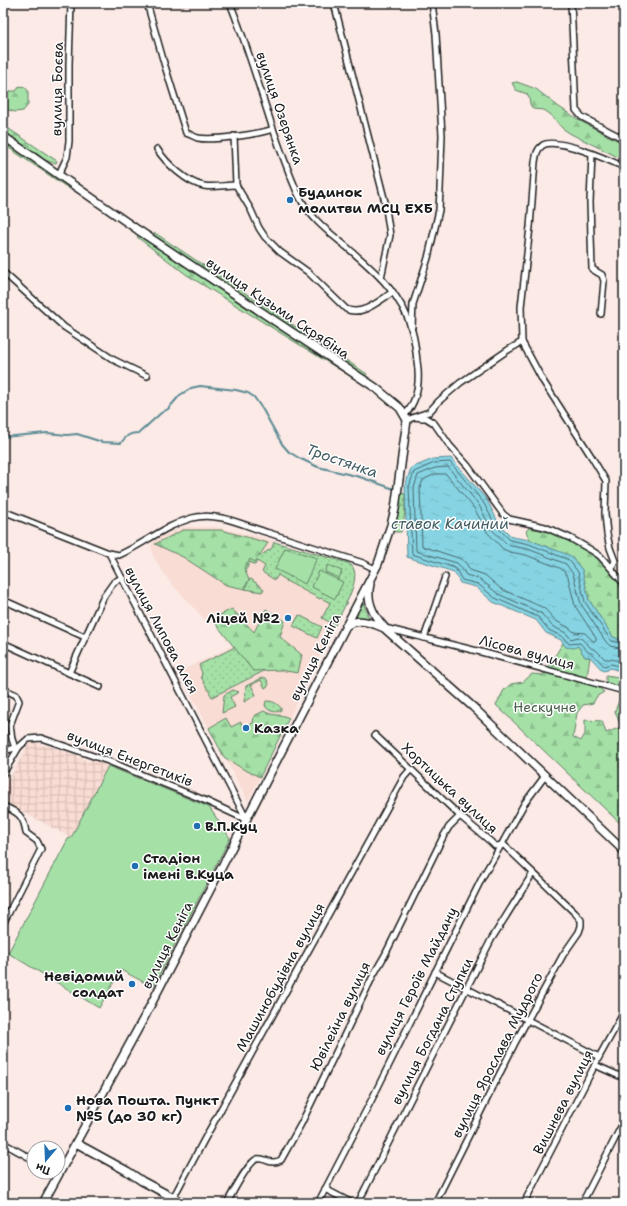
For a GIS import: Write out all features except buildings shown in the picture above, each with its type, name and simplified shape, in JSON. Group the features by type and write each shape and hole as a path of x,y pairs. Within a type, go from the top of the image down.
{"main road":[{"name":"вулиця Кузьми Скрябіна","path":"3,136 138,230 376,388 396,404 406,417"},
{"path":"375,569 386,544 395,509 406,417"},
{"name":"вулиця Кеніга","path":"66,1160 146,1014 375,569"},
{"path":"371,578 369,594 371,607 375,616 384,628 473,707 624,851"},
{"path":"346,626 357,621 366,621 384,628"},
{"path":"76,1143 178,1201"},
{"name":"вулиця Кеніга","path":"44,1203 55,1180"}],"street":[{"name":"вулиця Боєва","path":"59,174 67,157 69,141 71,3"},
{"path":"147,3 186,133 198,138 213,138 263,132 274,129"},
{"name":"вулиця Озерянка","path":"230,3 240,27 282,155 304,205 316,221 381,278 400,302 412,330 418,365 418,381 414,402 406,417"},
{"path":"334,3 385,202 390,235 381,278"},
{"path":"412,330 413,304 430,250 439,210 442,135 436,34 432,3"},
{"path":"571,3 576,110 582,117 624,139"},
{"path":"234,136 236,185 251,210 259,228 280,252 308,272 346,309 354,312 361,311 393,292"},
{"path":"609,566 613,565 615,561 607,534 605,514 606,481 592,456 543,381 522,342 520,306 530,227 535,162 537,152 541,146 554,143 592,154 624,167"},
{"path":"158,149 166,161 177,171 200,185 236,185"},
{"path":"592,154 590,202 592,269 602,275 604,281 602,314"},
{"path":"3,272 64,327 114,360 147,376"},
{"path":"415,417 430,412 439,401 460,383 522,342"},
{"path":"406,417 426,418 434,423 503,514 509,519 545,527 592,550 600,556 624,584"},
{"path":"3,511 109,553 119,555 158,532 185,520 210,516 231,521 344,556 375,569"},
{"name":"вулиця Липова алея","path":"109,553 247,820"},
{"path":"424,638 445,577"},
{"path":"69,673 107,591 114,582 122,578"},
{"path":"3,600 85,638"},
{"name":"Лісова вулиця","path":"384,628 624,691"},
{"path":"3,643 100,687"},
{"path":"3,689 16,695 19,701 10,725 12,739 17,747 3,774"},
{"name":"Хортицька вулиця","path":"375,734 460,816 495,846 504,845 581,920"},
{"name":"вулиця Енергетиків","path":"3,751 17,747 23,742 33,738 41,738 108,761 204,800 247,820"},
{"name":"Машинобудівна вулиця","path":"178,1201 204,1140 401,783 411,769"},
{"name":"вулиця Героїв Майдану","path":"318,1203 372,1099 483,876 524,804 546,776"},
{"path":"3,806 18,813 23,819 26,833 37,841 40,849 3,924"},
{"name":"Ювілейна вулиця","path":"227,1203 248,1166 252,1162 257,1159 273,1163 281,1160 301,1124 443,837 449,827 460,816"},
{"name":"вулиця Богдана Ступки","path":"358,1203 491,940 533,873"},
{"name":"вулиця Ярослава Мудрого","path":"435,1203 527,1020 563,955 578,932 581,926 581,920"},
{"path":"435,972 599,1057"},
{"name":"Вишнева вулиця","path":"524,1203 599,1057 624,1012"},
{"path":"595,1065 624,1078"},
{"path":"582,1203 624,1121"},
{"path":"3,1144 26,1156"},
{"path":"325,1189 352,1203"}],"shaded area":[{"name":"Ліцей №2","path":"183,527 216,527 260,537 348,563 352,566 355,572 354,587 248,801 179,672 248,638 233,612 209,624 169,581 153,556 151,546 154,541"},
{"path":"34,742 77,755 77,757 88,761 93,759 108,766 71,838 3,801 3,791 29,743"}],"green space":[{"path":"517,82 536,89 559,107 582,122 624,144 624,160 571,134 562,128 550,114 544,110 533,109 527,94 516,90 512,83"},
{"path":"20,86 25,87 28,91 28,105 23,111 15,112 3,108 3,96 10,91 16,91"},
{"path":"3,125 57,161 56,163 50,162 36,155 21,145 3,132"},
{"path":"6,146 11,146 72,188 71,190"},
{"path":"155,233 367,374 364,378 152,237"},
{"path":"139,235 367,385 366,386 187,275 137,237"},
{"path":"400,494 405,494 403,524 401,532 395,532 394,528"},
{"path":"529,528 561,534 591,552 624,587 624,641 613,637 589,600 582,570 571,557 530,540 526,531"},
{"path":"183,530 221,530 268,543 255,562 250,559 244,568 249,580 245,589 226,585 183,557 155,544"},
{"path":"274,542 348,563 353,568 355,575 354,583 347,602 335,625 322,618 330,603 286,581 278,575 275,580 262,572 265,566 257,561 255,565 250,562 246,570 237,562 242,555 260,556 272,548"},
{"path":"285,548 317,558 305,584 275,569"},
{"path":"328,565 342,571 339,578 325,572"},
{"path":"319,571 343,582 335,599 312,587"},
{"path":"251,579 264,589 262,592 245,589 249,580"},
{"path":"363,602 369,618 355,617"},
{"path":"232,609 254,632 266,609 285,621 280,637 302,655 298,673 280,670 253,671 212,619"},
{"path":"299,615 322,627 317,638 293,626"},
{"path":"247,641 264,671 212,697 201,677 202,673 199,665"},
{"name":"Нескучне","path":"563,643 566,647 578,646 585,657 590,657 587,677 604,692 597,696 593,703 583,705 577,713 573,737 581,741 585,734 585,720 602,721 606,733 621,727 615,711 620,698 624,698 624,827 496,705 504,690 511,684 523,682 532,674 543,675"},
{"name":"Нескучне","path":"606,675 624,678 624,689 606,684"},
{"path":"262,678 266,678 269,684 268,686 265,688 261,680 251,685 256,695 244,702 246,686"},
{"path":"233,690 239,692 230,697 235,707 222,713 224,695"},
{"path":"266,701 273,702 281,708 281,710 274,712 270,710 265,705"},
{"path":"264,711 270,714 289,718 260,777 243,769 224,757 209,728 226,718 231,727 241,722 243,728 253,723 254,716"},
{"name":"Стадіон імені В.Куца","path":"108,766 209,807 230,838 153,987 121,970 99,1008 8,953 68,839 71,838"}],"water":[{"name":"ставок Качиний","path":"451,458 487,500 499,524 512,537 530,540 571,556 582,570 589,600 613,637 624,641 624,672 610,668 603,671 590,657 585,657 578,646 574,648 566,647 561,640 546,633 536,620 493,602 476,587 460,583 454,572 407,557 405,486 411,468 433,459"}],"waterway":[{"name":"Тростянка","path":"3,437 47,433 67,435 77,434 102,442 121,443 129,435 139,433 161,413 168,409 180,395 191,388 200,386 236,390 248,393 254,397 282,444 289,452 318,467 360,477 394,489"}],"place":[{"name":"Будинок молитви МСЦ ЕХБ","path":"290,200"},
{"name":"Ліцей №2","path":"288,618"},
{"name":"Казка","path":"246,728"},
{"name":"В.П.Куц","path":"197,826"},
{"name":"Стадіон імені В.Куца","path":"135,866"},
{"name":"Невідомий солдат","path":"132,984"},
{"name":"Нова Пошта. Пункт №5 (до 30 кг)","path":"68,1108"}]}
